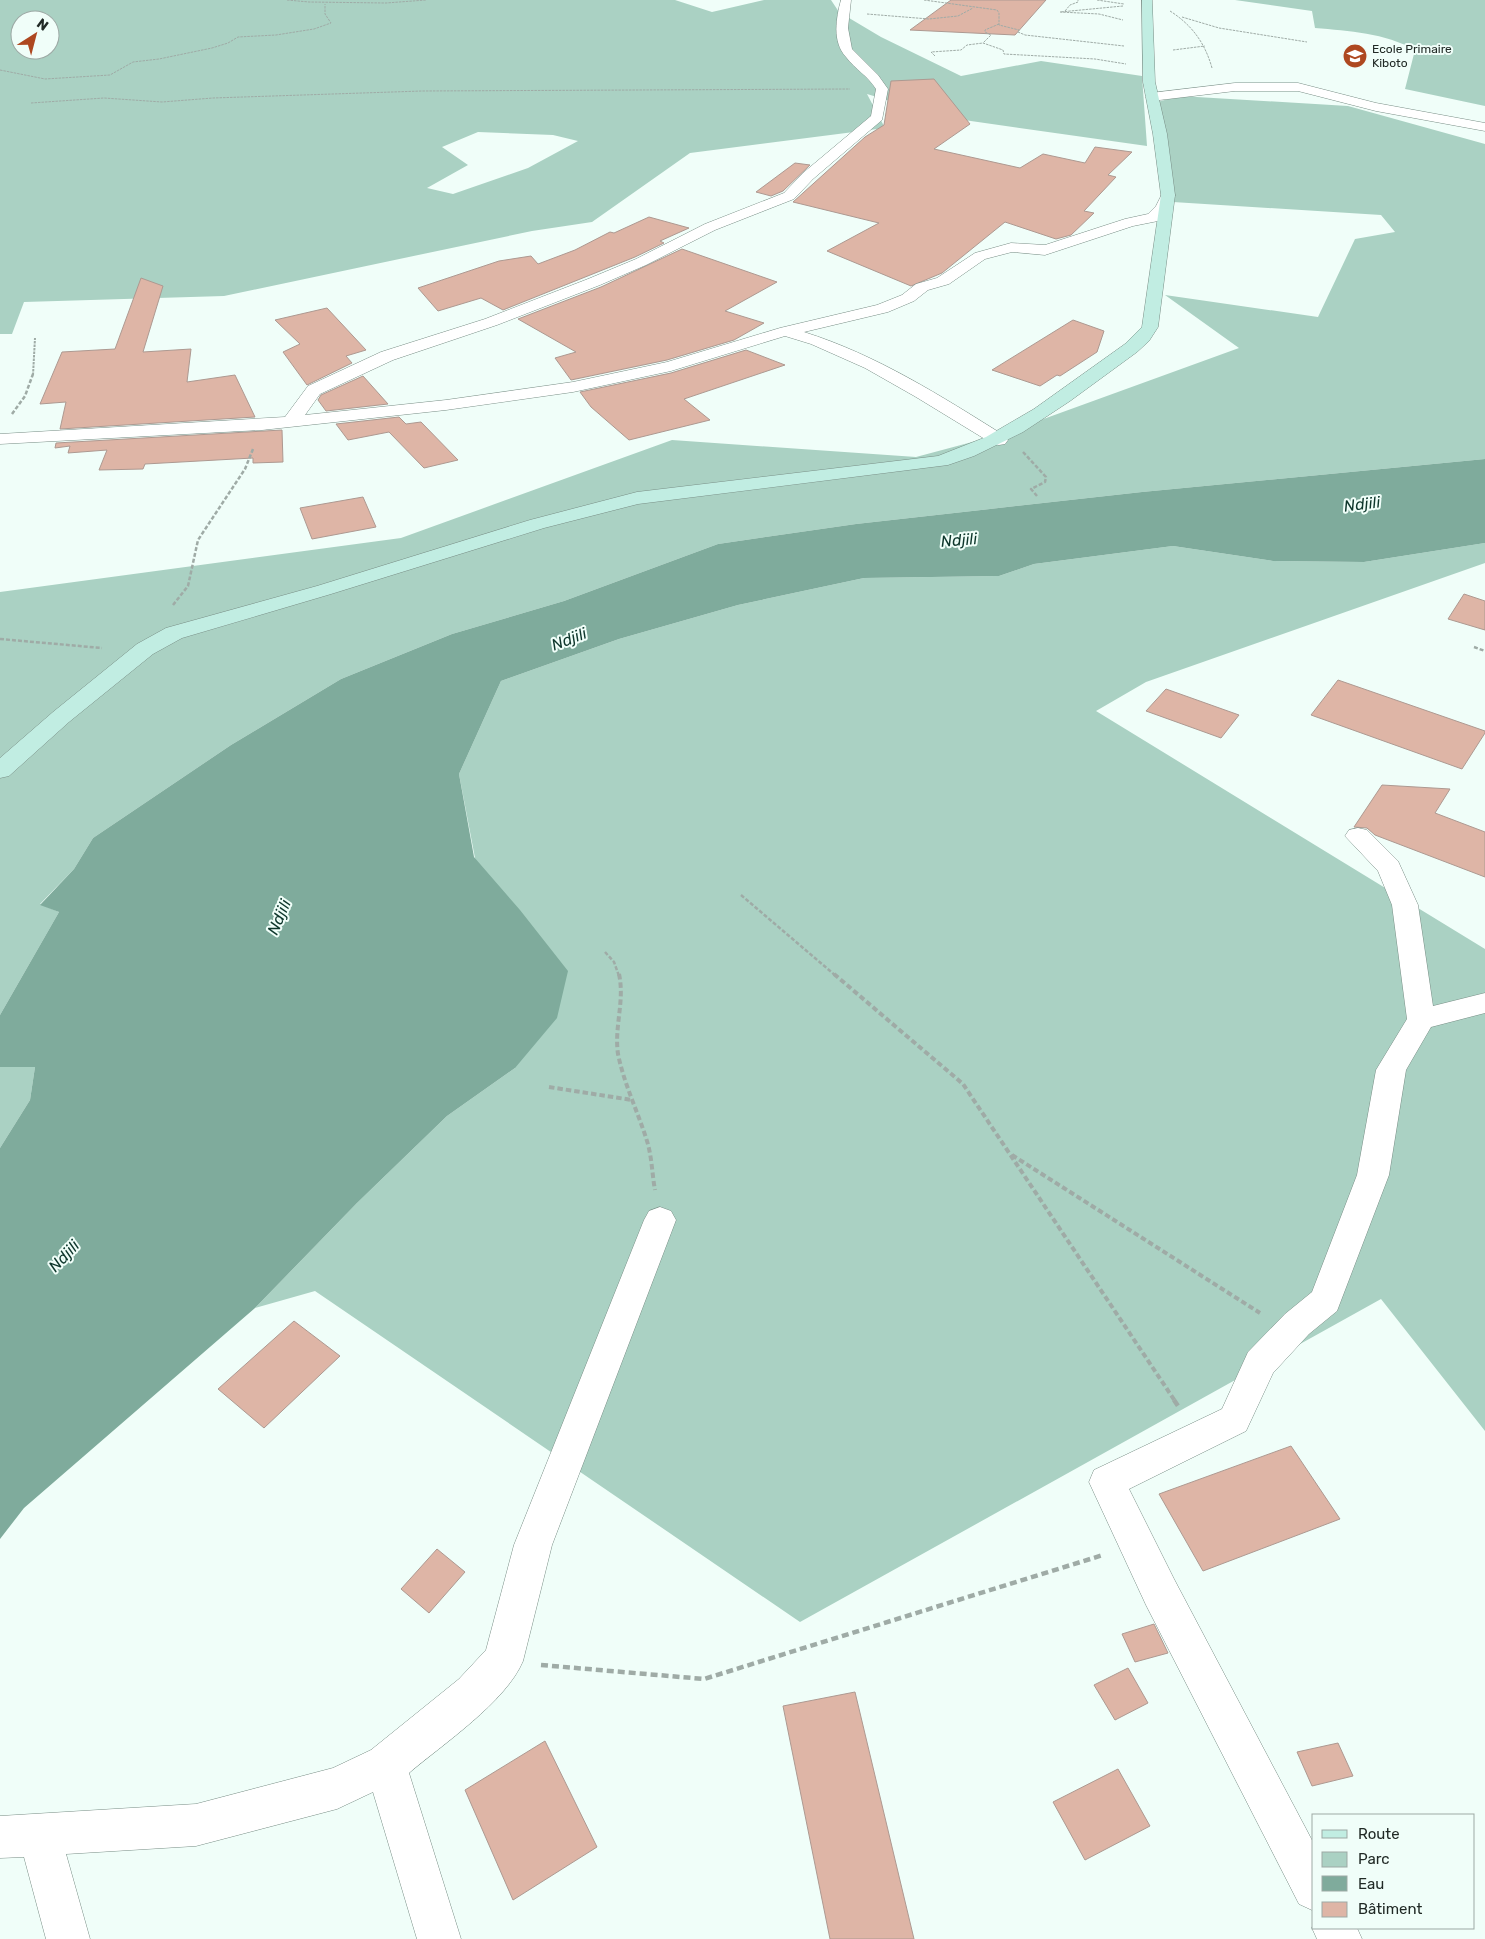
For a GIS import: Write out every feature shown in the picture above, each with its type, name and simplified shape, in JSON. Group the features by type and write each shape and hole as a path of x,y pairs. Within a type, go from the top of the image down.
{"street":[{"path":"291,422 314,390 379,359 491,322 594,282 641,262 710,227 789,196 808,176 877,117 882,88 874,75 848,53 843,41 846,0"},
{"path":"0,771 61,717 138,656 174,633 324,590 537,524 637,498 926,464 967,454 1003,438 1131,348 1143,337 1150,327 1168,195 1160,134 1151,97 1145,3"},
{"path":"1151,97 1235,87 1298,87 1376,107 1485,127"},
{"path":"0,439 262,425 446,405 573,387 671,366 786,331 882,309 908,298 922,287 944,281 980,256 1011,247 1045,250 1130,222 1153,218 1164,208 1168,195"},
{"path":"786,331 822,341 855,355 1003,438"},
{"path":"1312,1885 1137,1545 1107,1482 1234,1420 1260,1363 1290,1332 1326,1301 1373,1175 1392,1070 1421,1019 1405,905 1389,867 1358,836"},
{"path":"1421,1019 1485,1003"},
{"path":"68,1939 20,1835 196,1825 337,1788 386,1765 473,1693 503,1661 533,1545 660,1220"},
{"path":"386,1765 439,1939"}],"path":[{"path":"287,0 325,4 343,2 412,3 426,0"},
{"path":"924,0 996,10 999,14 999,23"},
{"path":"1066,11 1070,4 1078,2 1078,0"},
{"path":"1097,0 1145,3"},
{"path":"1123,20 1099,14 1060,12 1145,3"},
{"path":"0,70 45,79 110,75 132,62 159,59 212,48 228,44 238,37 276,35 314,29 331,23 325,14 325,4"},
{"path":"844,12 929,19 958,16 974,7"},
{"path":"1166,9 1182,17 1219,28 1308,42"},
{"path":"1182,17 1209,53 1216,82 1194,92"},
{"path":"999,23 1009,29 1019,30 1018,32 1025,35 1148,57"},
{"path":"983,43 991,35 985,32 985,30 999,23"},
{"path":"935,56 931,52 961,50 967,44 983,43 998,47 1003,50 1004,54 1095,59 1127,64 1174,50 1205,46"},
{"path":"31,104 104,98 162,102 213,98 422,91 882,88"},
{"path":"12,415 23,401 35,373 35,338"},
{"path":"170,607 177,602 188,586 198,540 246,469 262,425"},
{"path":"1003,438 1046,477 1044,482 1034,485 1031,489 1037,496"},
{"path":"0,639 109,648"},
{"path":"1474,647 1485,651"},
{"path":"742,895 963,1084 1199,1437"},
{"path":"605,952 616,961 623,992 617,1038 622,1072 647,1138 660,1220"},
{"path":"548,1086 632,1100"},
{"path":"1009,1154 1290,1332"},
{"path":"503,1661 704,1679 1137,1545"}],"green space":[{"path":"0,0 675,0 712,12 764,0 831,0 839,12 881,37 961,76 1041,61 1142,76 1147,146 943,117 867,94 885,128 690,153 592,222 532,231 224,296 24,302 12,334 0,334","holes":["478,132 553,135 578,141 528,168 453,194 427,188 468,165 442,147"]},
{"path":"1235,0 1485,0 1485,106 1405,89 1415,50 1403,44 1379,36 1315,28 1312,11"},
{"path":"1180,96 1348,106 1485,144 1485,459 1142,492 856,524 718,544 564,601 452,634 341,679 231,745 93,838 74,869 40,904 59,912 0,1015 0,592 401,538 672,440 916,457 1002,434 1239,348 1165,295 1318,317 1355,239 1395,232 1381,215 1173,202 1157,102"},
{"path":"1485,543 1485,563 1146,682 1096,711 1485,949 1485,1431 1381,1299 800,1622 315,1291 255,1308 357,1203 447,1116 515,1068 459,774 501,681 619,639 738,605 864,578 999,576 1034,564 1173,546 1273,561 1364,562"},
{"path":"0,1067 35,1067 30,1100 0,1148"}],"water":[{"name":"Ndjili","path":"1485,459 1485,543 1364,562 1273,561 1173,546 1034,564 999,576 864,578 738,605 619,639 501,681 459,774 474,857 520,910 568,971 557,1018 515,1068 447,1116 357,1203 255,1308 24,1508 0,1539 0,1148 30,1100 35,1067 0,1067 0,1015 59,912 40,905 74,869 93,838 231,745 341,679 452,634 564,601 718,544 856,524 1142,492"}],"building":[{"path":"951,0 1046,0 1015,35 910,30"},
{"path":"934,79 970,124 934,149 1020,168 1043,154 1085,163 1095,147 1132,152 1108,175 1116,177 1084,211 1094,213 1071,235 1056,239 1005,222 942,273 911,286 827,251 879,223 793,202 865,137 884,125 891,81"},
{"path":"795,163 810,165 783,191 771,196 756,192"},
{"path":"649,217 689,228 660,241 664,243 635,257 503,310 481,298 438,311 418,288 499,261 531,256 538,264 575,250 610,232 614,233"},
{"path":"682,249 777,282 725,311 764,323 734,340 667,360 571,380 555,358 576,352 518,319 601,287"},
{"path":"141,278 163,286 143,352 191,349 187,382 235,375 255,417 60,429 66,402 40,404 62,352 115,349"},
{"path":"327,308 366,350 346,356 352,363 307,385 283,352 300,344 275,320"},
{"path":"1073,320 1104,331 1097,352 1060,376 1057,375 1040,386 992,370"},
{"path":"746,350 785,365 684,399 710,420 629,440 591,407 580,392 671,373"},
{"path":"363,376 388,404 326,411 318,400 321,395"},
{"path":"399,417 406,424 421,422 458,460 424,468 389,432 348,440 336,424"},
{"path":"282,430 283,462 253,463 253,458 145,464 143,469 99,470 107,450 68,453 70,446 55,448 56,443"},
{"path":"363,497 376,527 312,539 300,508"},
{"path":"1464,594 1485,601 1485,630 1448,619"},
{"path":"1338,680 1485,731 1485,733 1462,769 1311,715"},
{"path":"1166,689 1239,715 1221,738 1146,711"},
{"path":"1382,785 1450,789 1435,813 1485,832 1485,877 1375,835 1367,828 1354,827"},
{"path":"294,1321 340,1356 264,1428 218,1389"},
{"path":"1291,1446 1340,1519 1203,1571 1159,1494"},
{"path":"437,1549 465,1572 429,1613 401,1589"},
{"path":"1154,1624 1168,1653 1135,1662 1122,1634"},
{"path":"1128,1668 1148,1703 1115,1720 1094,1685"},
{"path":"855,1692 914,1939 830,1939 783,1706"},
{"path":"545,1741 597,1847 513,1900 465,1790"},
{"path":"1338,1743 1353,1776 1312,1786 1297,1752"},
{"path":"1118,1769 1150,1826 1085,1860 1053,1802"}],"place":[{"name":"Ecole Primaire Kiboto","path":"1355,56"}]}
